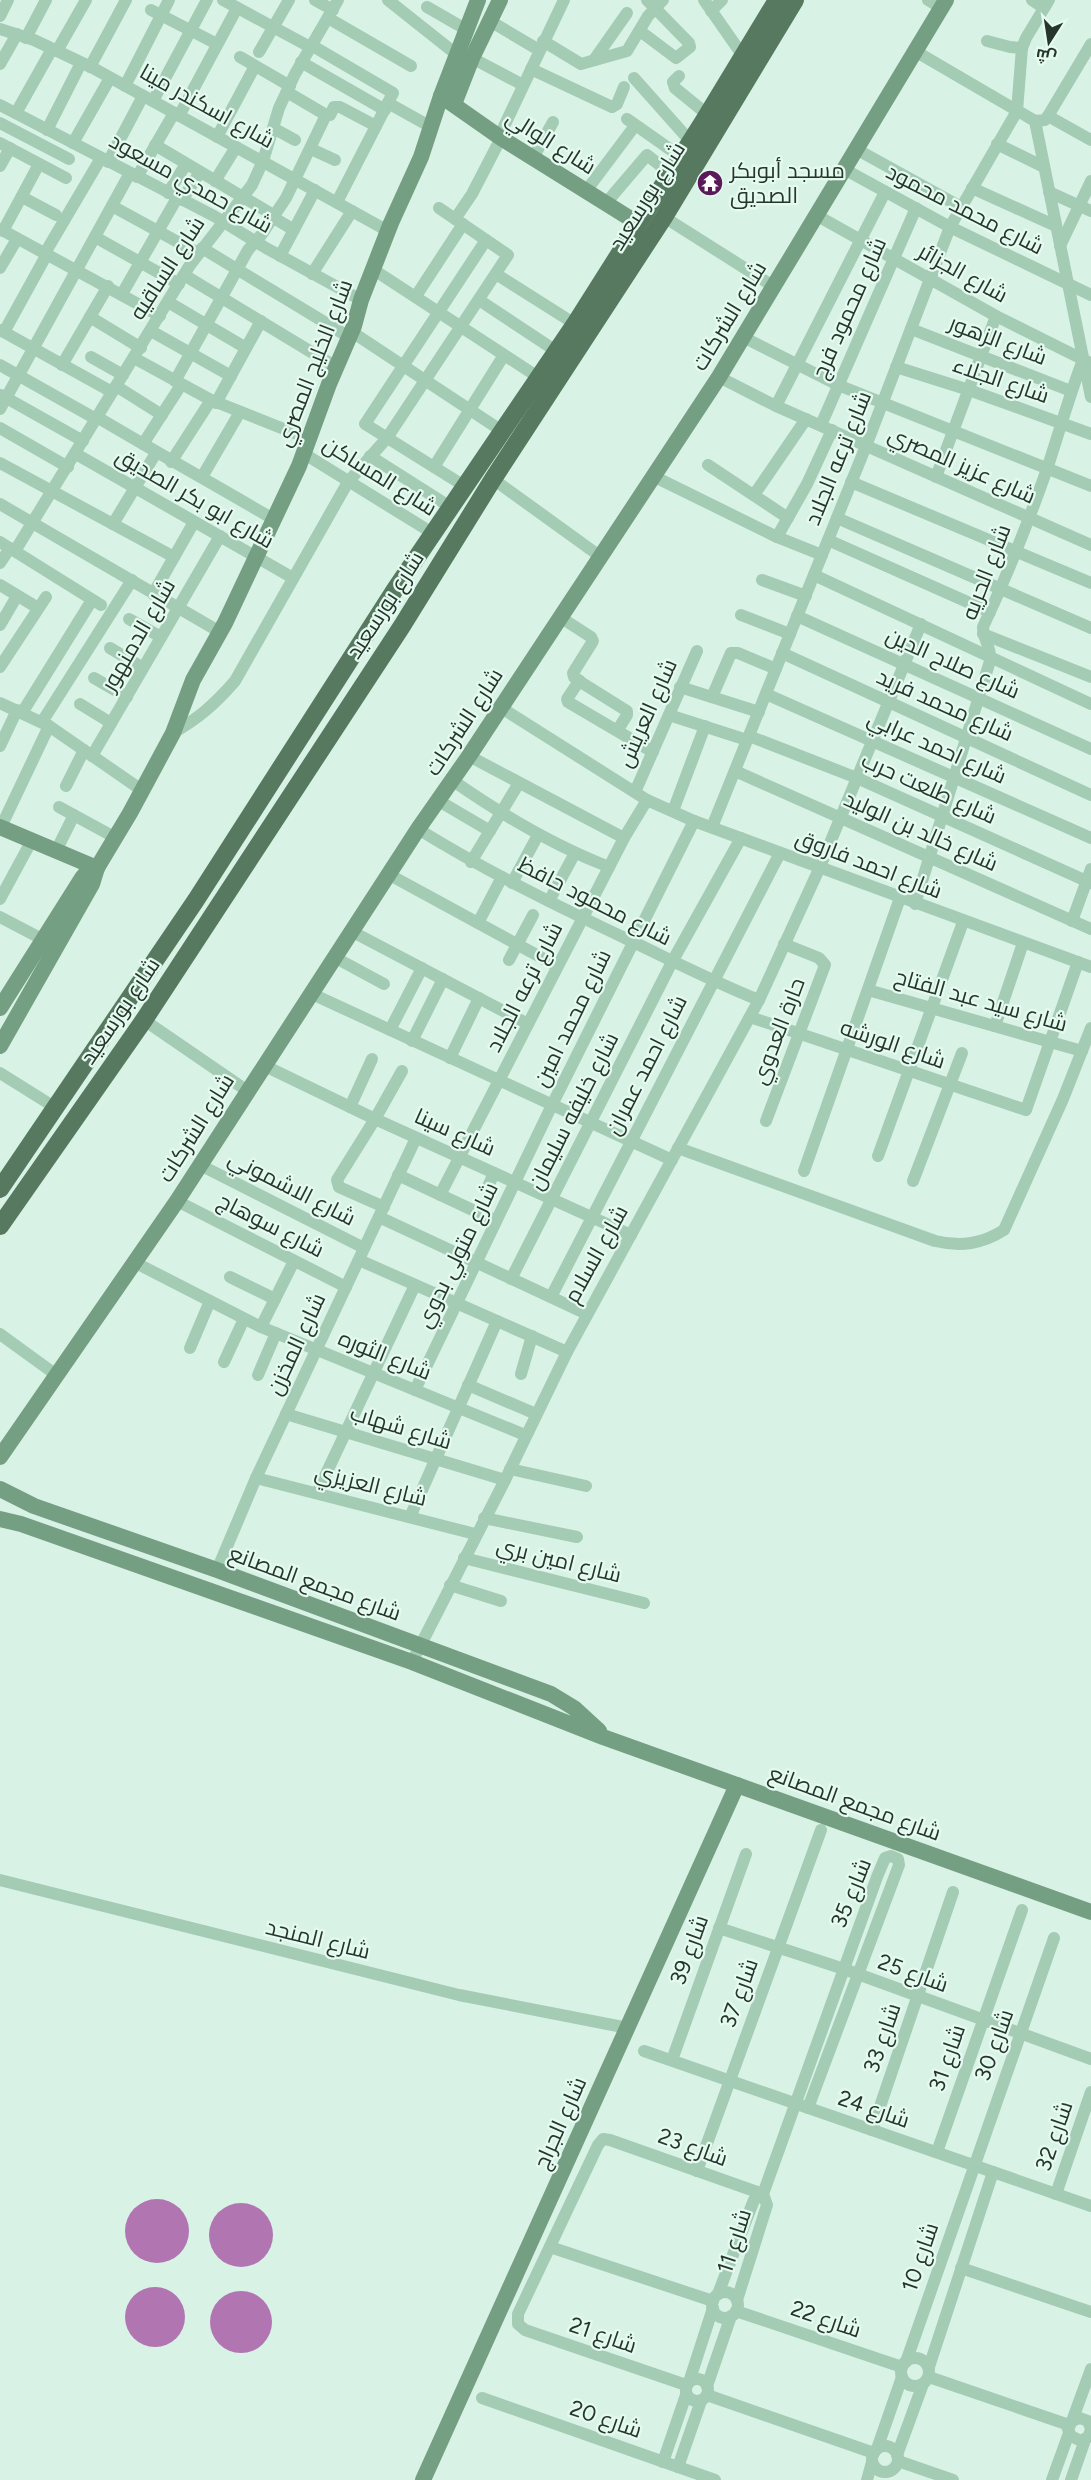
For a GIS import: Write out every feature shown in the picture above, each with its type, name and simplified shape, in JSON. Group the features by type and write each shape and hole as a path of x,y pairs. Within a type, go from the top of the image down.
{"main road":[{"name":"شارع بورسعيد","path":"0,1189 196,900 394,591 435,534 575,324 708,115 777,0"},
{"name":"شارع بورسعيد","path":"0,1226 144,1020 402,626 493,479 664,217 795,0"},
{"path":"394,591 402,598 418,599"},
{"path":"378,618 393,620 402,626"}],"street":[{"path":"0,16 8,0"},
{"path":"0,64 46,0"},
{"path":"16,113 86,0"},
{"path":"47,130 126,0"},
{"path":"125,86 156,12 170,0"},
{"path":"162,415 62,365 2,331 46,254 105,160 148,98 207,0"},
{"path":"259,52 290,0"},
{"path":"315,0 333,9 411,66"},
{"path":"388,0 464,56 523,85"},
{"name":"شارع الخليج المصري","path":"464,56 466,30 478,0"},
{"name":"شارع الخليج المصري","path":"0,1046 92,884 97,868 116,838 173,733 193,680 220,632 275,520 350,334 388,231 411,183 431,127 447,100 464,56 490,21 500,0"},
{"path":"416,296 477,185 564,0"},
{"path":"704,0 743,56"},
{"path":"711,11 722,0"},
{"path":"1017,111 1022,48 1047,4 1032,0"},
{"name":"شارع الشركات","path":"0,1456 177,1201 246,1090 718,377 915,51 938,2"},
{"path":"83,441 2,400 18,376 112,206 176,114 217,44 230,3 311,46 389,102 431,127"},
{"path":"490,21 581,64 627,51 656,3 689,43 689,48 676,58 640,31"},
{"path":"428,7 466,30"},
{"name":"شارع الساقيه","path":"0,563 8,547 33,524 200,251 252,185 263,161 288,89 301,62 333,9"},
{"path":"156,12 217,44"},
{"path":"594,60 627,13"},
{"name":"شارع اسكندر مينا","path":"0,28 86,65 388,231"},
{"path":"987,41 1022,48"},
{"path":"915,51 1035,122 1040,122 1048,116 1090,49"},
{"path":"240,57 326,115"},
{"path":"301,62 389,102"},
{"path":"217,137 255,66"},
{"path":"531,69 612,107 617,104 624,87"},
{"path":"679,76 673,82 675,88 708,115"},
{"path":"0,123 64,156 70,141 110,78"},
{"path":"634,78 686,149"},
{"name":"شارع الوالي","path":"447,100 500,137 639,224"},
{"path":"337,202 389,102"},
{"name":"شارع حمدي مسعود","path":"0,105 223,221 280,256 361,300"},
{"path":"143,444 162,415 178,383 189,353 236,269 274,217 297,180 326,115 330,115 334,107 340,107 376,126"},
{"name":"شارع ترعه الجلاد","path":"712,827 866,446 950,226 1017,111"},
{"path":"1048,116 1091,140"},
{"path":"533,158 554,122"},
{"path":"1035,122 1076,326 1087,362 1091,397"},
{"path":"586,191 629,125 686,149"},
{"path":"273,128 296,140"},
{"path":"997,144 1044,167"},
{"path":"0,166 5,146 66,178"},
{"path":"155,146 242,197 294,231"},
{"path":"215,181 236,147"},
{"path":"311,149 335,160"},
{"path":"856,149 962,207"},
{"path":"606,203 647,155 670,174"},
{"path":"39,164 2,230 160,316"},
{"path":"122,294 176,197 186,164"},
{"name":"شارع محمد محمود","path":"844,170 1068,285 1089,290"},
{"path":"176,197 200,172"},
{"path":"1060,246 1091,181"},
{"path":"972,188 1056,226"},
{"path":"280,256 315,190"},
{"path":"776,406 885,192"},
{"path":"1049,192 1091,212"},
{"path":"22,196 56,215"},
{"path":"112,206 236,269 350,334 403,366 502,432"},
{"path":"173,733 197,719 218,702 235,681 348,482 387,438 508,255 440,208"},
{"name":"شارع محمود فرج","path":"777,537 807,484 838,385 916,208"},
{"path":"312,274 352,210"},
{"name":"شارع الجزائر","path":"816,215 996,316 1087,362"},
{"path":"664,217 773,286"},
{"path":"95,237 141,262 221,297 336,367"},
{"path":"0,268 17,239"},
{"path":"466,487 365,424 486,240"},
{"path":"374,270 538,377"},
{"path":"496,274 575,324"},
{"path":"62,365 108,286"},
{"path":"479,300 556,351"},
{"path":"168,302 246,348"},
{"path":"936,477 996,316"},
{"name":"شارع المساكن","path":"90,317 178,383 306,446 348,482 435,534"},
{"path":"171,462 231,376 261,321"},
{"path":"1076,326 1091,333"},
{"name":"شارع الزهور","path":"911,329 1071,391"},
{"path":"151,331 231,376"},
{"path":"743,337 838,385 1091,486"},
{"path":"434,467 504,355"},
{"path":"91,357 123,375"},
{"name":"شارع الحريه","path":"990,657 983,627 1017,552 1071,391 1087,362"},
{"path":"0,365 275,520"},
{"name":"شارع الجلاء","path":"896,368 969,390 1091,434"},
{"name":"شارع عزيز المصري","path":"718,377 776,406 1091,545"},
{"path":"202,477 240,412"},
{"path":"754,495 806,419"},
{"path":"0,428 68,466"},
{"path":"113,524 156,453"},
{"name":"شارع ابو بكر الصديق","path":"76,454 293,578"},
{"path":"370,456 452,508"},
{"path":"0,463 174,557"},
{"path":"708,465 788,518"},
{"path":"653,476 777,537 822,555"},
{"path":"493,479 601,557"},
{"path":"851,482 1091,583"},
{"path":"0,504 220,632"},
{"path":"837,519 1091,628"},
{"path":"153,594 194,522"},
{"name":"شارع الدمنهور","path":"66,786 111,723 220,536"},
{"path":"828,540 990,612"},
{"path":"0,746 19,711 96,602 8,547"},
{"path":"814,575 1091,704"},
{"path":"97,868 57,849 0,827 46,724 132,580"},
{"path":"762,580 806,596"},
{"path":"0,585 39,608"},
{"path":"0,625 17,596"},
{"path":"0,667 46,597"},
{"path":"741,615 790,634"},
{"name":"شارع صلاح الدين","path":"797,616 1091,749"},
{"path":"560,617 591,636 593,640 573,673 574,677 627,711 617,731"},
{"path":"129,619 161,637"},
{"name":"شارع السلام","path":"412,1662 567,1352 759,1000 820,867 921,624"},
{"path":"983,634 1091,677"},
{"path":"110,648 143,668"},
{"name":"شارع العريش","path":"635,792 697,651"},
{"path":"712,697 731,653 738,653 776,669"},
{"name":"شارع محمد فريد","path":"782,653 1091,795"},
{"path":"915,903 980,697 990,657"},
{"path":"94,678 127,697"},
{"path":"580,681 567,701 653,752"},
{"path":"680,687 759,712"},
{"name":"شارع احمد عرابي","path":"766,694 1091,838"},
{"path":"0,703 46,724 142,791"},
{"path":"80,704 111,723"},
{"name":"شارع احمد فاروق","path":"500,707 647,800 694,821 963,922 1091,967"},
{"name":"شارع طلعت حرب","path":"669,715 748,738 857,778 1090,878"},
{"path":"673,811 705,726"},
{"path":"469,756 624,838"},
{"name":"شارع خالد بن الوليد","path":"735,771 1091,929"},
{"path":"452,780 500,814 575,853 609,867"},
{"path":"471,862 519,783"},
{"name":"شارع ترعه الجلاد","path":"440,1195 582,918 624,838 647,800"},
{"path":"439,801 490,831"},
{"path":"58,807 116,838"},
{"path":"57,849 74,815"},
{"name":"شارع محمد امين","path":"552,1105 694,821"},
{"name":"شارع محمود حافظ","path":"418,829 471,862 582,918 713,982 759,1000"},
{"path":"478,923 538,835"},
{"name":"شارع خليفه سليمان","path":"511,1279 672,962 741,838"},
{"path":"0,898 32,840"},
{"path":"549,901 575,853"},
{"name":"شارع احمد عمران","path":"551,1297 780,853"},
{"name":"شارع الخليج المصري","path":"0,1008 82,878 97,868"},
{"path":"388,874 557,966"},
{"path":"1072,921 1090,878"},
{"path":"804,1171 900,898"},
{"path":"509,960 533,915"},
{"path":"0,917 42,939"},
{"path":"878,1156 963,922"},
{"path":"351,931 528,1024"},
{"path":"995,1026 1023,943"},
{"name":"حارة العدوي","path":"766,1121 825,965 819,958 784,944"},
{"path":"334,957 384,984"},
{"path":"1050,1042 1078,962"},
{"path":"390,1030 422,968"},
{"path":"412,1041 443,979"},
{"name":"شارع سيد عبد الفتاح","path":"868,990 1082,1051"},
{"path":"310,993 631,1141 952,1245 970,1244 989,1239 1004,1230 1091,1028"},
{"path":"450,1058 479,998"},
{"name":"شارع الورشه","path":"750,1017 1024,1110 1028,1109 1050,1042"},
{"path":"144,1020 246,1090"},
{"path":"913,1181 962,1053"},
{"path":"350,1107 372,1059"},
{"name":"شارع سينا","path":"263,1065 416,1138 631,1235"},
{"path":"402,1071 339,1176 337,1184 381,1212 476,1263 587,1314"},
{"path":"0,1073 56,1108"},
{"name":"شارع متولي بدوي","path":"415,1390 552,1105"},
{"name":"شارع المخزن","path":"217,1570 256,1478 416,1138"},
{"name":"شارع الاشموني","path":"200,1165 364,1248"},
{"path":"488,1189 494,1173"},
{"path":"398,1175 496,1221"},
{"name":"شارع سوهاج","path":"177,1201 346,1287"},
{"path":"358,1260 567,1352"},
{"path":"261,1327 294,1261"},
{"name":"شارع الثوره","path":"134,1263 261,1327 525,1435"},
{"path":"230,1277 275,1299"},
{"path":"317,1493 416,1285"},
{"path":"190,1348 210,1302"},
{"path":"224,1362 244,1319"},
{"path":"410,1517 497,1321"},
{"path":"258,1375 276,1333"},
{"path":"0,1334 56,1374"},
{"path":"520,1374 532,1336"},
{"path":"468,1385 536,1414"},
{"name":"شارع شهاب","path":"286,1414 435,1460 507,1475 586,1486"},
{"name":"شارع العزيزي","path":"256,1478 475,1534"},
{"name":"شارع مجمع المصانع","path":"0,1489 34,1506 217,1570 551,1694 574,1708 603,1737"},
{"path":"484,1518 577,1538"},
{"name":"شارع مجمع المصانع","path":"0,1519 21,1524 412,1662 603,1737 1091,1912"},
{"name":"شارع امين بري","path":"464,1558 644,1603"},
{"path":"450,1585 501,1601"},
{"name":"شارع الجراج","path":"423,2480 737,1785"},
{"name":"شارع 37","path":"697,2171 821,1830"},
{"name":"شارع 39","path":"672,2060 746,1854"},
{"name":"شارع 35","path":"795,2103 885,1858 895,1857 899,1865 808,2108"},
{"name":"شارع المنجد","path":"0,1880 448,1993 628,2028"},
{"name":"شارع 33","path":"872,2130 953,1892"},
{"name":"شارع 31","path":"937,2152 1022,1910"},
{"name":"شارع 25","path":"719,1928 844,1969 918,1998 1091,2059"},
{"name":"شارع 30","path":"974,2165 1054,1938"},
{"name":"شارع 24","path":"644,2051 1091,2206"},
{"name":"شارع 32","path":"1056,2194 1091,2092"},
{"name":"شارع 11","path":"663,2462 715,2301 754,2200 763,2194 795,2103"},
{"name":"شارع 23","path":"550,2247 600,2142 610,2140 763,2194"},
{"name":"شارع 10","path":"867,2480 974,2165"},
{"name":"شارع 10","path":"895,2466 927,2376 993,2172"},
{"name":"شارع 11","path":"678,2467 734,2309 767,2205 763,2194"},
{"path":"550,2247 715,2301 722,2318 734,2309 727,2292 715,2301"},
{"name":"شارع 21","path":"550,2247 518,2314 518,2324 525,2330 687,2387"},
{"path":"961,2268 1091,2312"},
{"name":"شارع 22","path":"734,2309 904,2369"},
{"path":"911,2359 921,2359 927,2376 913,2386 904,2369 911,2359"},
{"path":"1052,2480 1091,2369"},
{"path":"927,2376 1070,2426 1077,2440 1090,2431"},
{"path":"705,2394 691,2400 687,2387 697,2379 705,2394 874,2455"},
{"name":"شارع 20","path":"482,2398 715,2480"},
{"path":"1070,2426 1080,2418 1088,2421 1090,2431 1071,2480"},
{"path":"874,2455 881,2447 891,2448 895,2466"},
{"path":"874,2455 879,2470 889,2471 895,2466"},
{"path":"895,2466 953,2480"}],"shaded area":[{"path":"157,2199 175,2205 183,2213 189,2231 183,2249 175,2257 157,2263 139,2257 131,2249 125,2231 131,2213 139,2205"},
{"path":"235,2203 247,2203 264,2212 271,2223 273,2235 271,2247 264,2258 247,2267 235,2267 223,2262 214,2253 209,2241 209,2229 214,2217 223,2208"},
{"path":"149,2287 161,2287 172,2292 180,2300 185,2317 183,2329 172,2342 161,2347 149,2347 138,2342 130,2334 125,2323 125,2311 130,2300 138,2292"},
{"path":"235,2291 247,2291 263,2300 270,2310 272,2322 270,2334 263,2344 247,2353 235,2353 224,2348 215,2339 210,2328 210,2316 215,2305 224,2296"}],"place":[{"name":"مسجد أبوبكر الصديق","path":"710,183"}]}
